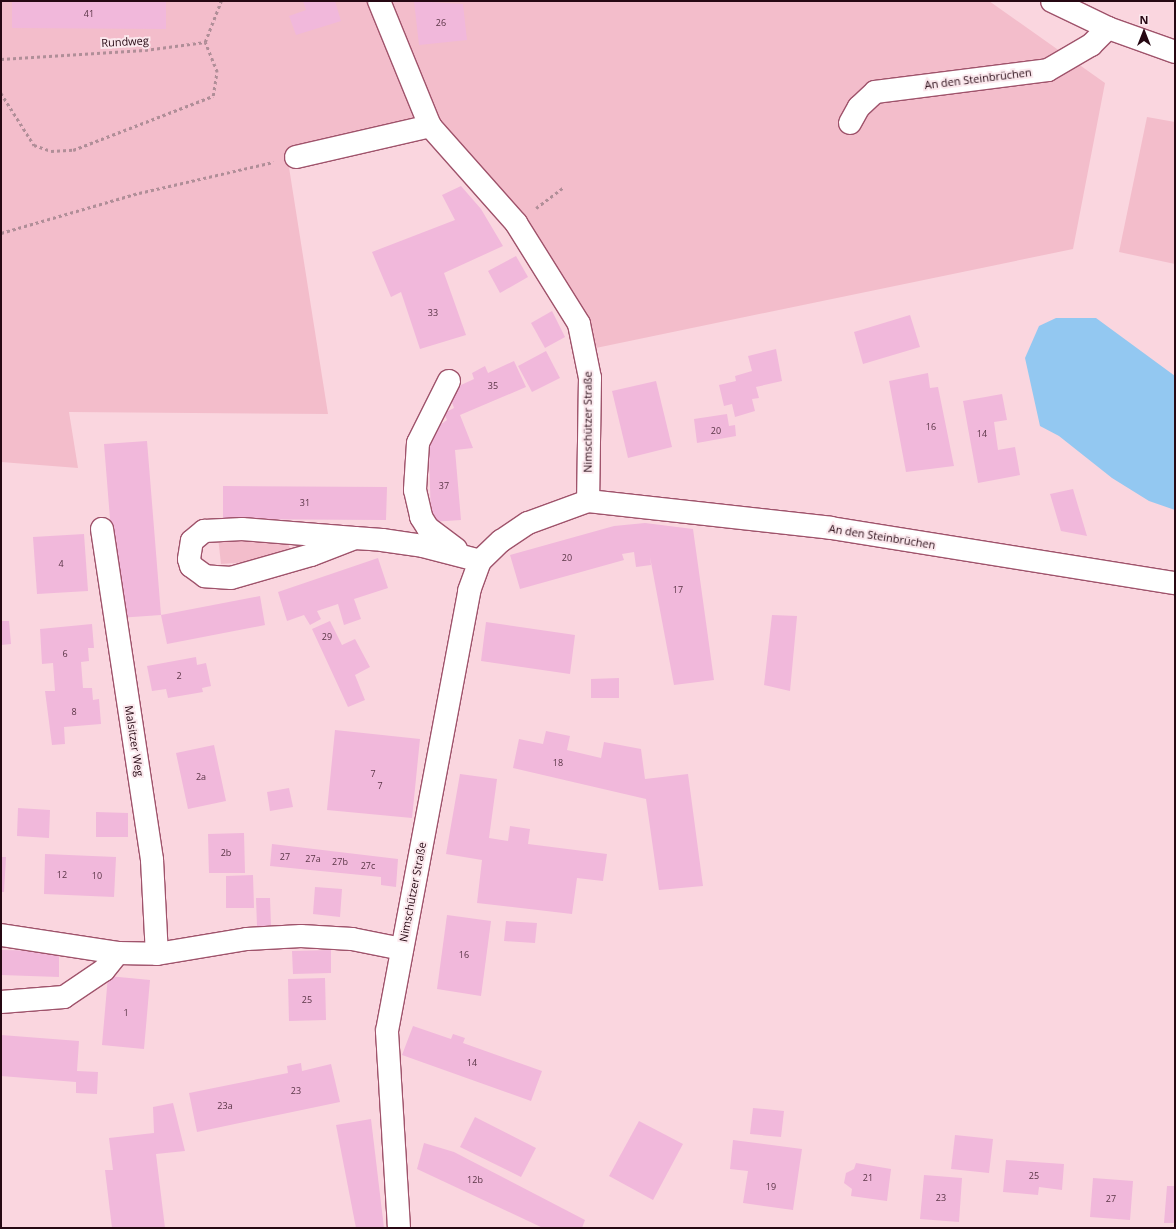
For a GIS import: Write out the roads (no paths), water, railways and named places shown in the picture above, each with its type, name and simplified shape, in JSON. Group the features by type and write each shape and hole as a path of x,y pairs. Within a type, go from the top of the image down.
{"street":[{"name":"Nimschützer Straße","path":"379,1 430,126 516,223 579,324 586,350 590,378 588,502 528,523 501,541 480,561 469,591 387,1031 386,1060 399,1228"},
{"path":"1052,1 1108,28 1175,52"},
{"name":"An den Steinbrüchen","path":"850,123 858,107 875,92 1048,70 1091,45 1108,28"},
{"path":"296,157 430,126"},
{"path":"449,381 418,443 415,490 421,517 428,528 443,542 480,561"},
{"name":"An den Steinbrüchen","path":"588,502 831,528 1175,583"},
{"name":"Malsitzer Weg","path":"102,529 152,860 157,954"},
{"path":"355,538 311,555 231,578 205,576 191,566 189,559 192,541 204,530 242,529 355,538 423,546 480,561"},
{"path":"1,935 118,953 157,954 248,939 300,936 352,939 402,949"},
{"path":"1,1002 64,997 87,984 118,953"}],"water":[{"path":"1056,318 1096,318 1175,376 1175,510 1149,501 1112,478 1059,436 1040,426 1025,358 1039,326"}]}
